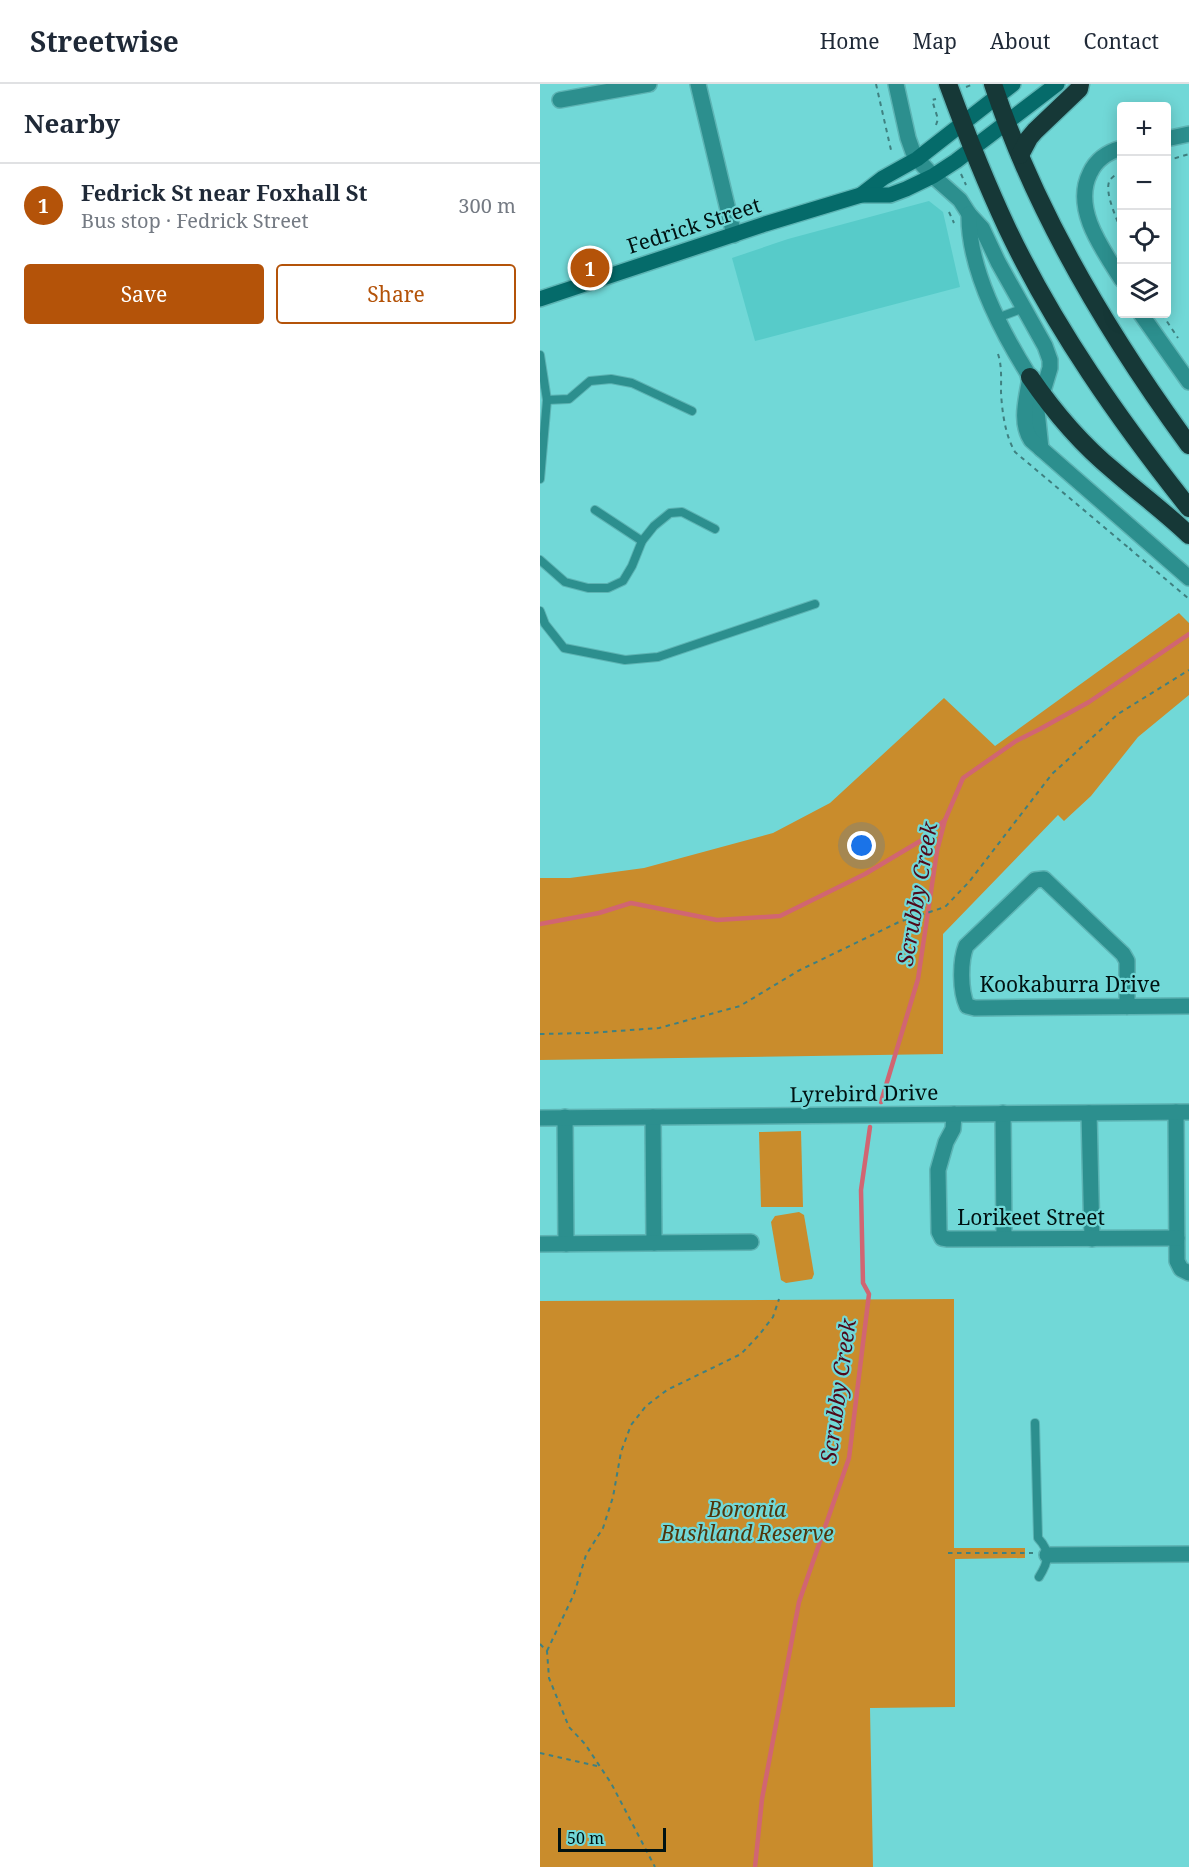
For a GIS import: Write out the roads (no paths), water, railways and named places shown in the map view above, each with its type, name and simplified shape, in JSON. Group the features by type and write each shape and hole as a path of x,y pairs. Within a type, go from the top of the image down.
{"highway":[{"path":"948,84 972,148 1017,248 1068,340 1120,417 1189,508"},
{"path":"1020,155 1029,138 1079,89 1080,84"},
{"path":"995,90 1020,155 1073,264 1125,350 1189,445"},
{"path":"1030,377 1067,425 1087,446 1189,535"}],"street":[{"path":"560,100 650,84"},
{"path":"698,84 734,235"},
{"path":"896,84 908,138 917,159 960,200 982,228 998,262 1045,346 1050,360 1049,374 1041,393 1037,420 1041,448"},
{"name":"Fedrick Street","path":"861,195 883,178 917,159 963,124 995,90 1013,84"},
{"name":"Fedrick Street","path":"540,299 861,195 890,195 933,176 1057,84"},
{"path":"1171,138 1189,134"},
{"path":"1117,150 1098,160 1087,179 1084,198 1092,226 1117,271"},
{"path":"969,214 968,232 983,284 1007,339 1030,377 1024,418 1030,440 1189,579"},
{"path":"1144,318 1189,382"},
{"name":"Kookaburra Drive","path":"1127,1006 1127,961 1123,954 1044,879 1035,880 966,946 963,955 963,996 967,1006 975,1008 1189,1006"},
{"path":"1183,1112 1183,1157 1176,1238 1177,1261 1181,1269 1189,1273"},
{"name":"Lyrebird Drive","path":"540,1118 1183,1112"},
{"path":"1003,1113 1004,1238"},
{"path":"1089,1113 1092,1239"},
{"name":"Lorikeet Street","path":"954,1114 953,1129 945,1142 938,1170 939,1232 942,1238 1176,1238"},
{"path":"653,1117 654,1243"},
{"path":"565,1118 566,1244"},
{"path":"540,1244 751,1242"},
{"path":"1047,1555 1189,1554"}],"lane":[{"path":"997,318 1024,308"},
{"path":"540,355 547,400 540,479"},
{"path":"547,400 569,399 590,381 611,379 632,383 692,411"},
{"path":"595,510 642,541"},
{"path":"540,560 565,582 588,588 608,588 623,581 642,541 654,526 670,513 682,512 715,529"},
{"path":"540,611 545,624 564,648 625,660 658,657 815,604"},
{"path":"1035,1423 1038,1538 1046,1547 1047,1555 1046,1566 1039,1577"}],"waterway":[{"name":"Scrubby Creek","path":"881,1102 918,979 937,851 945,820 963,778 1016,741 1089,702 1189,634"},
{"path":"540,924 599,913 631,903 717,920 780,916 865,874 922,840 945,820"},
{"name":"Scrubby Creek","path":"755,1867 762,1799 799,1602 849,1458 869,1294 863,1283 861,1190 870,1127"}],"place":[{"name":"Fedrick St near Foxhall St","path":"590,268"}],"park label":[{"name":"Boronia Bushland Reserve","path":"747,1522"}]}
